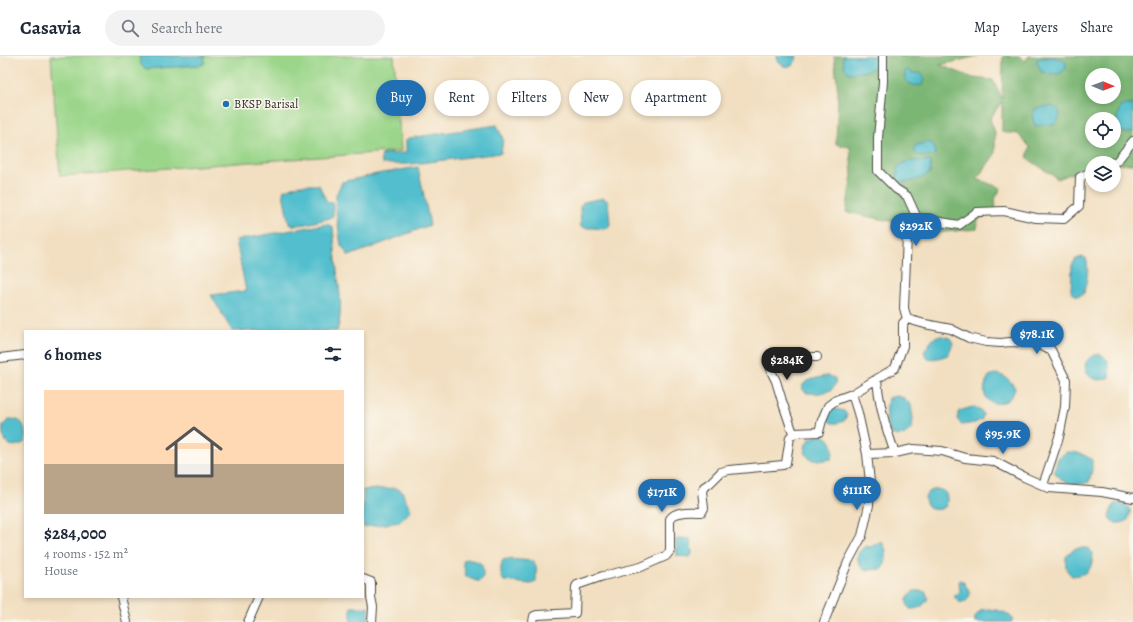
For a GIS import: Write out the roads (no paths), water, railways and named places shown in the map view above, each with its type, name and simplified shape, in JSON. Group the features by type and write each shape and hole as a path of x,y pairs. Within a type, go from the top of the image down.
{"street":[{"path":"884,56 878,138 878,171 896,189 907,196 917,218"},
{"path":"1121,156 1133,142"},
{"path":"917,218 959,225 977,212 1004,211 1036,218 1064,219 1079,206 1080,177 1085,175"},
{"path":"907,319 904,308 907,236 917,218"},
{"path":"793,433 819,432 828,406 836,400 852,394 895,368 903,346 903,323 907,319"},
{"path":"907,319 951,329 969,338 986,342 1033,343 1051,350 1066,380 1065,407 1059,437 1043,485"},
{"path":"0,358 24,355"},
{"path":"793,433 770,365 772,359 779,357 817,357"},
{"path":"877,379 878,393 885,423 895,453"},
{"path":"824,622 848,562 862,536 869,505 870,482 867,454 858,413 852,394"},
{"path":"533,622 534,616 537,615 575,613 577,586 603,576 641,567 666,556 670,550 670,519 672,516 679,513 702,512 704,508 702,490 721,472 783,465 786,463 790,436 793,433"},
{"path":"867,454 895,453 913,449 942,451 965,458 993,461 1049,488 1102,492 1133,498"},
{"path":"364,580 371,582 373,607 372,622"},
{"path":"121,598 127,622"},
{"path":"248,622 259,598"}],"water":[{"path":"139,56 205,56 204,64 201,65 146,69 141,65"},
{"path":"777,56 797,56 796,61 793,64 790,66 784,66 778,61"},
{"path":"843,56 879,56 879,61 872,69 849,73 844,67"},
{"path":"1051,57 1062,59 1066,62 1066,68 1064,71 1058,74 1042,72 1037,63 1037,59"},
{"path":"906,70 909,70 911,73 921,73 923,76 922,85 908,83 905,78"},
{"path":"1125,105 1133,105 1133,132 1127,133 1121,132 1121,112 1119,112 1120,107"},
{"path":"1042,107 1053,107 1058,110 1060,116 1054,125 1035,126 1032,116 1035,109"},
{"path":"497,125 503,139 501,153 412,164 382,164 382,154 406,153 406,140 409,138"},
{"path":"928,142 932,143 935,149 935,154 926,157 916,154 914,150 916,145"},
{"path":"910,161 930,161 930,173 915,180 906,182 898,181 897,168 900,165"},
{"path":"418,167 430,225 349,256 341,245 336,211 336,195 342,182"},
{"path":"299,185 319,185 327,202 333,202 333,216 315,222 298,225 289,224 283,193 284,190"},
{"path":"603,198 608,201 610,225 606,229 581,227 580,207 583,202"},
{"path":"327,224 333,227 340,294 340,316 337,330 231,330 211,295 246,291 236,240"},
{"path":"1082,257 1086,258 1088,267 1087,276 1084,293 1077,295 1071,291 1072,265 1076,259"},
{"path":"937,336 950,338 953,343 948,355 930,359 927,358 924,352 933,339"},
{"path":"1098,354 1105,357 1109,366 1109,377 1102,380 1090,377 1085,367 1086,362 1090,357"},
{"path":"995,374 1002,375 1007,378 1015,388 1012,395 1007,400 1000,403 994,403 988,400 985,395 985,387 989,376"},
{"path":"827,376 835,378 835,384 832,389 823,392 807,393 803,389 803,385 806,382"},
{"path":"897,396 904,398 911,405 913,419 912,428 905,435 892,434 888,427 888,398"},
{"path":"974,407 981,410 983,415 982,419 975,423 962,425 957,419 959,411"},
{"path":"831,408 844,411 847,415 844,421 834,423 830,422 826,418"},
{"path":"10,419 15,419 22,423 24,426 24,442 15,446 7,443 3,435 3,425"},
{"path":"825,436 830,440 833,450 831,459 817,460 811,459 807,456 805,450 807,443 811,438"},
{"path":"1067,452 1074,452 1086,456 1092,460 1092,470 1089,482 1070,484 1062,480 1054,471 1058,458"},
{"path":"396,488 402,491 411,510 400,522 364,527 364,490"},
{"path":"937,489 945,493 947,503 946,506 940,509 934,509 926,504 925,500 926,495 930,491"},
{"path":"1119,503 1128,507 1130,514 1127,521 1116,523 1110,519 1109,516 1114,504"},
{"path":"677,539 691,540 692,554 690,557 677,556"},
{"path":"877,543 883,543 886,550 886,559 883,569 868,570 862,568 858,558 858,553 866,546 871,547"},
{"path":"1077,548 1088,548 1093,553 1092,563 1086,572 1072,576 1066,568 1066,557 1072,550"},
{"path":"465,559 478,562 482,565 483,578 480,581 466,577 463,562"},
{"path":"503,560 533,561 536,568 536,582 531,584 504,581 501,573 501,565"},
{"path":"960,580 963,581 970,593 969,598 965,602 959,602 955,598 955,595 960,592"},
{"path":"914,591 926,592 928,598 921,606 910,609 907,599"},
{"path":"351,607 369,607 369,622 351,622"},
{"path":"988,609 1004,612 1012,618 1012,622 975,622 975,617 981,610"}],"place":[{"name":"BKSP Barisal","path":"226,104"}]}
